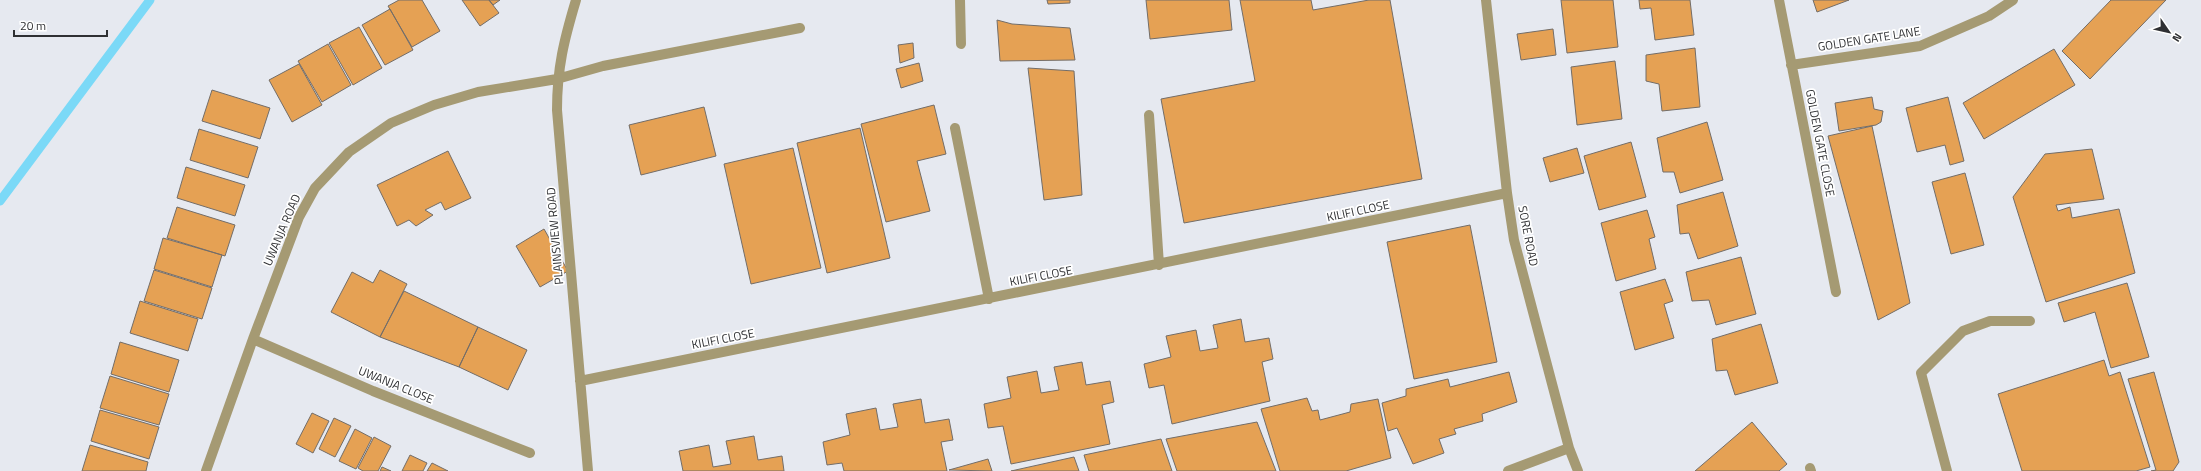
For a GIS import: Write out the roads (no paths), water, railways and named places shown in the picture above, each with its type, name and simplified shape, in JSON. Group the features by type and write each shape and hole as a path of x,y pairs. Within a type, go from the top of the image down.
{"street":[{"name":"PLAINSVIEW ROAD","path":"576,0 562,52 557,79 557,110 588,471"},
{"path":"960,0 961,44"},
{"name":"SORE ROAD","path":"1486,0 1507,193 1514,240 1569,448 1578,471"},
{"name":"GOLDEN GATE CLOSE","path":"1779,0 1836,292"},
{"name":"GOLDEN GATE LANE","path":"1791,65 1920,46 1989,16 2013,0"},
{"name":"UWANJA ROAD","path":"206,471 253,339 299,217 315,188 349,152 391,123 434,105 478,92 557,79 603,66 800,28"},
{"path":"1149,115 1159,265"},
{"path":"955,128 989,299"},
{"name":"KILIFI CLOSE","path":"580,381 1159,265 1507,193"},
{"path":"1947,471 1921,373 1964,331 1990,320 2030,321"},
{"name":"UWANJA CLOSE","path":"253,339 530,454"},
{"path":"1508,471 1569,448"}],"waterway":[{"path":"0,201 150,0"}]}
